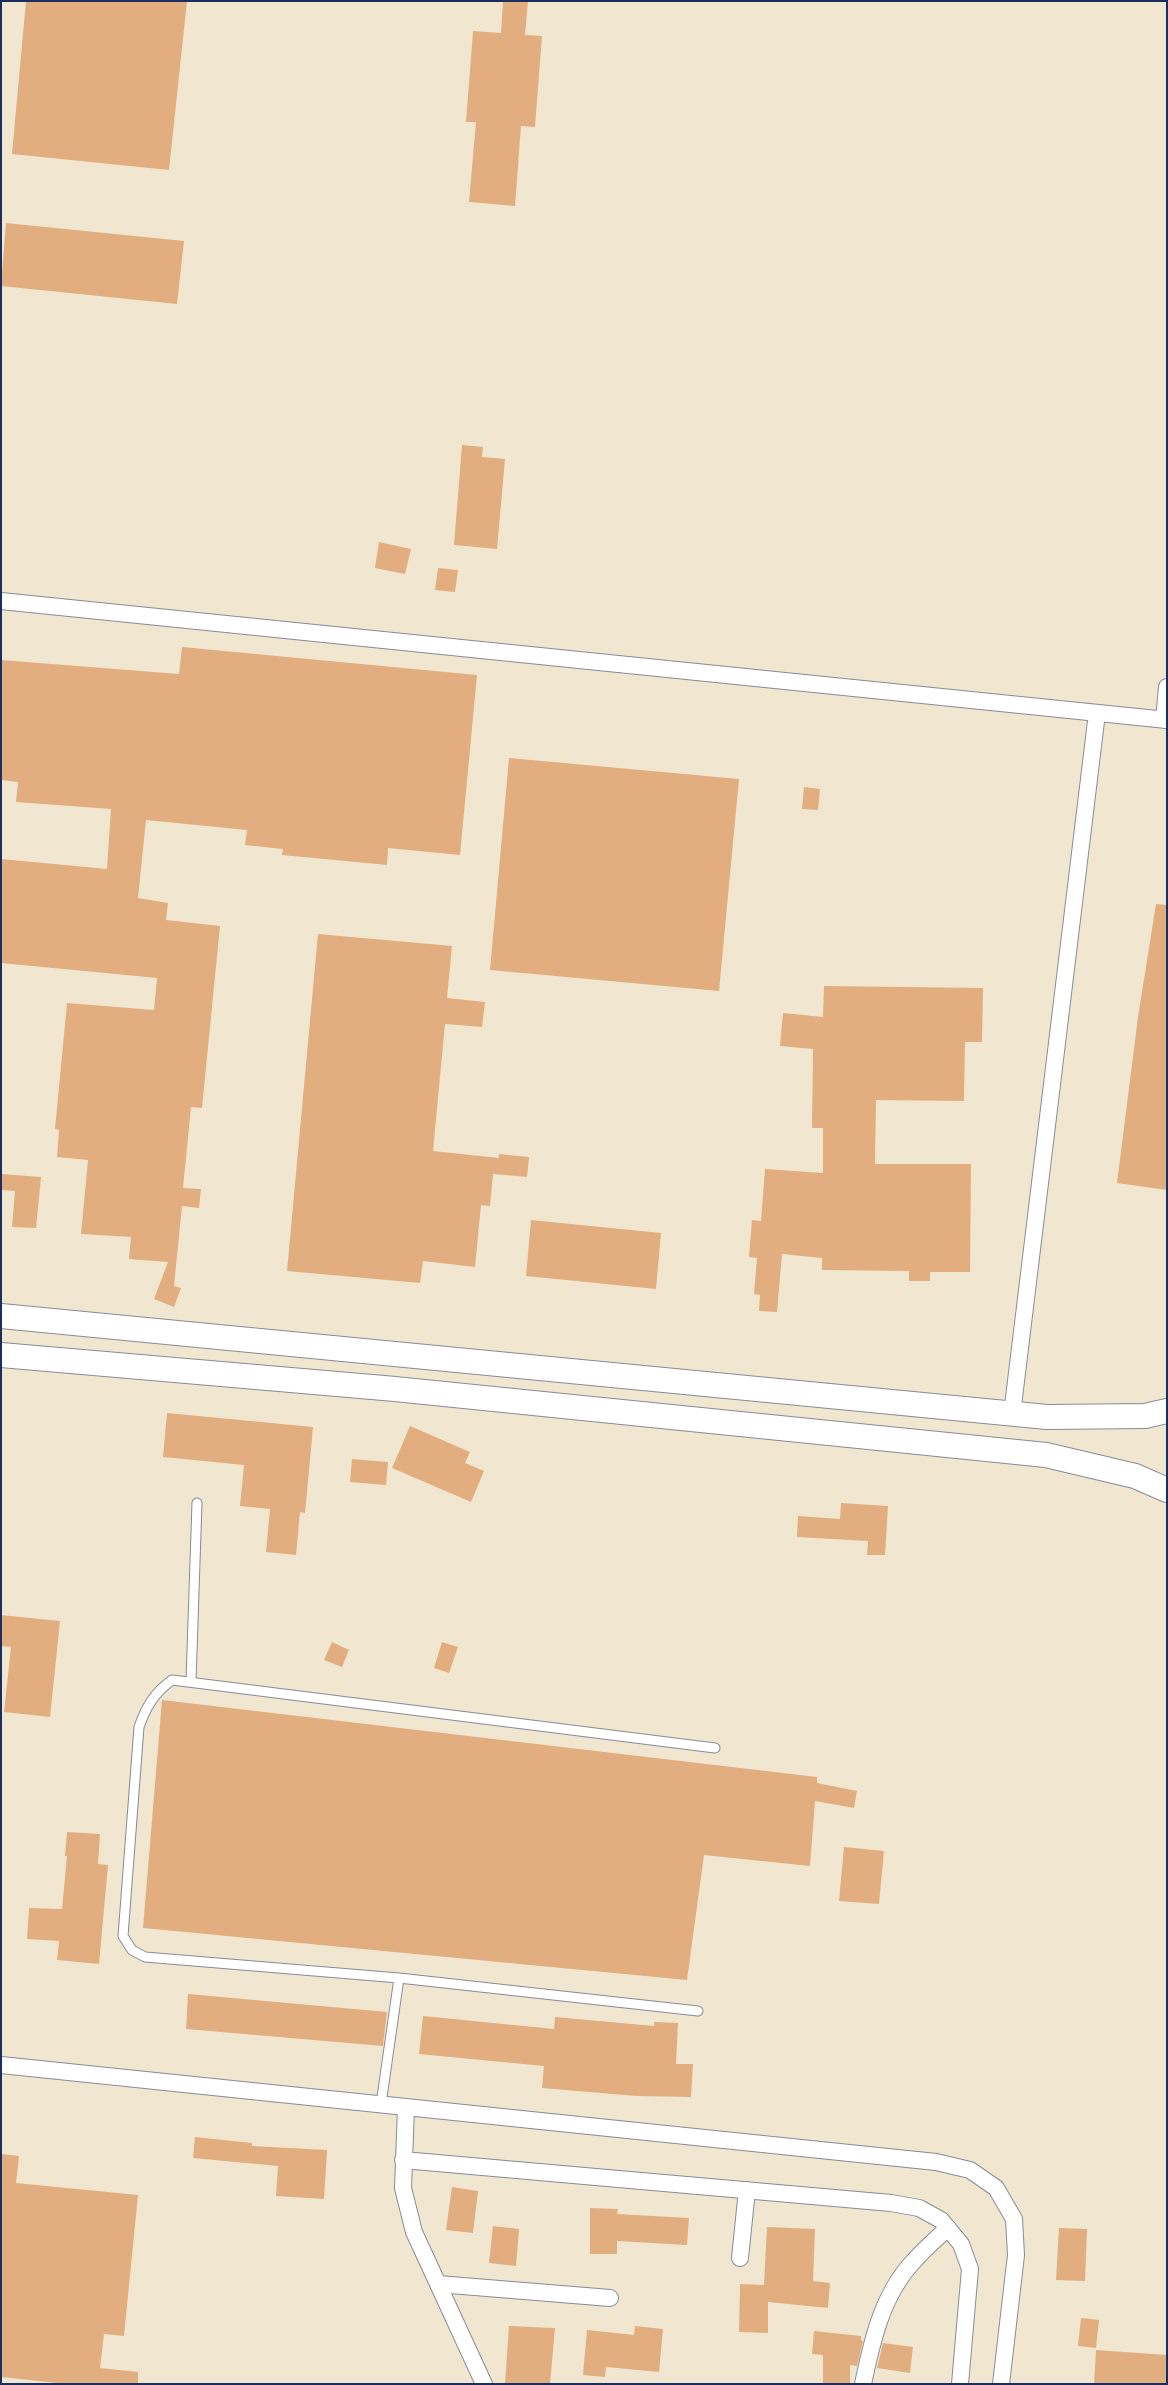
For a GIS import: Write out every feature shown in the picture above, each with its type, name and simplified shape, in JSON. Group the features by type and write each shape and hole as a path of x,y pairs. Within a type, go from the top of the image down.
{"street":[{"path":"1,601 1165,720 1167,686"},
{"path":"1012,1414 1096,713"},
{"path":"1,1316 1047,1417 1145,1416 1167,1411"},
{"path":"1,1355 395,1389 1046,1455 1135,1476 1167,1490"},
{"path":"1,2065 936,2162 970,2170 996,2188 1014,2219 1016,2255 1001,2384"},
{"path":"406,2107 403,2188 414,2232 484,2384"},
{"path":"403,2160 892,2203 919,2208 941,2220 948,2228 961,2244 970,2268 960,2384"},
{"path":"740,2258 747,2190"},
{"path":"863,2384 879,2321 892,2291 911,2263 948,2228"},
{"path":"438,2284 610,2298"}],"lane":[{"path":"191,1681 197,1504"},
{"path":"698,2011 399,1978 146,1956 132,1950 123,1936 139,1727 147,1704 160,1688 172,1680 715,1748"},
{"path":"381,2104 399,1978"}],"building":[{"path":"26,1 187,1 169,170 12,154"},
{"path":"503,1 528,1 525,35 542,36 535,127 521,126 515,206 469,202 476,122 466,122 473,31 501,33"},
{"path":"6,223 184,241 177,304 1,286"},
{"path":"462,445 483,447 482,457 505,459 497,549 454,545"},
{"path":"379,542 411,549 405,574 375,568"},
{"path":"438,568 458,570 455,592 435,590"},
{"path":"182,647 477,675 460,855 388,848 387,865 282,855 283,849 245,845 247,830 146,820 138,898 168,903 166,920 220,926 202,1108 191,1107 183,1188 201,1189 199,1208 182,1206 174,1286 181,1288 174,1307 154,1299 168,1262 129,1259 131,1237 81,1234 88,1160 57,1157 59,1130 55,1129 67,1003 154,1010 157,978 1,963 1,859 107,869 111,809 16,802 18,782 1,780 1,660 179,674"},
{"path":"509,758 739,779 719,991 490,970"},
{"path":"804,787 820,789 818,810 802,809"},
{"path":"1156,904 1167,905 1167,1190 1117,1183 1138,1017"},
{"path":"318,934 452,946 447,998 485,1002 482,1027 445,1024 433,1151 499,1158 499,1154 529,1157 527,1177 493,1174 490,1206 481,1205 475,1267 423,1261 420,1283 287,1271"},
{"path":"824,986 983,988 982,1042 965,1042 964,1101 876,1100 875,1164 971,1164 970,1272 930,1272 930,1281 909,1281 909,1271 822,1270 822,1258 782,1254 777,1312 759,1311 760,1295 754,1294 757,1258 749,1257 752,1220 761,1221 765,1169 823,1173 823,1128 812,1128 813,1049 780,1046 783,1013 823,1017"},
{"path":"1,1174 41,1177 36,1228 12,1227 15,1191 1,1190"},
{"path":"531,1220 661,1233 656,1289 526,1276"},
{"path":"167,1413 313,1427 305,1513 300,1512 296,1555 266,1552 270,1509 240,1506 244,1465 163,1457"},
{"path":"410,1426 470,1452 465,1463 484,1471 471,1502 392,1468"},
{"path":"352,1459 388,1462 386,1485 350,1482"},
{"path":"841,1503 888,1506 885,1555 867,1555 868,1541 797,1537 798,1516 840,1519"},
{"path":"1,1615 60,1621 50,1717 4,1712 11,1647 1,1646"},
{"path":"332,1642 349,1650 342,1667 324,1660"},
{"path":"442,1642 458,1647 449,1673 434,1668"},
{"path":"162,1700 817,1777 817,1783 857,1791 854,1808 815,1801 810,1866 704,1855 687,1980 143,1928"},
{"path":"67,1832 100,1834 98,1864 108,1865 99,1964 57,1960 59,1941 27,1939 29,1908 62,1909 67,1856 65,1856"},
{"path":"844,1847 884,1851 879,1904 839,1901"},
{"path":"188,1994 387,2012 383,2046 186,2029"},
{"path":"423,2016 554,2029 555,2017 654,2026 654,2022 678,2023 676,2064 693,2064 691,2097 636,2096 542,2088 544,2066 419,2054"},
{"path":"195,2137 252,2143 252,2146 327,2150 324,2199 276,2196 278,2166 193,2158"},
{"path":"1,2154 19,2156 16,2183 138,2195 124,2336 104,2334 100,2368 138,2372 138,2384 67,2384 1,2377"},
{"path":"452,2187 478,2191 473,2233 446,2230"},
{"path":"590,2208 618,2209 617,2214 689,2218 687,2245 617,2241 617,2254 590,2254"},
{"path":"493,2226 519,2229 516,2266 489,2263"},
{"path":"767,2227 815,2229 813,2281 830,2283 828,2308 768,2302 768,2333 739,2332 740,2284 764,2285"},
{"path":"1059,2228 1087,2229 1085,2281 1056,2280"},
{"path":"1081,2318 1099,2320 1096,2348 1078,2346"},
{"path":"509,2326 555,2328 550,2384 505,2384"},
{"path":"635,2326 663,2329 659,2372 606,2367 605,2377 583,2375 587,2330 634,2335"},
{"path":"814,2331 861,2336 863,2341 857,2366 850,2365 850,2384 823,2384 823,2355 812,2354"},
{"path":"883,2343 913,2347 910,2373 877,2368"},
{"path":"1096,2350 1167,2355 1167,2384 1094,2384"}]}
